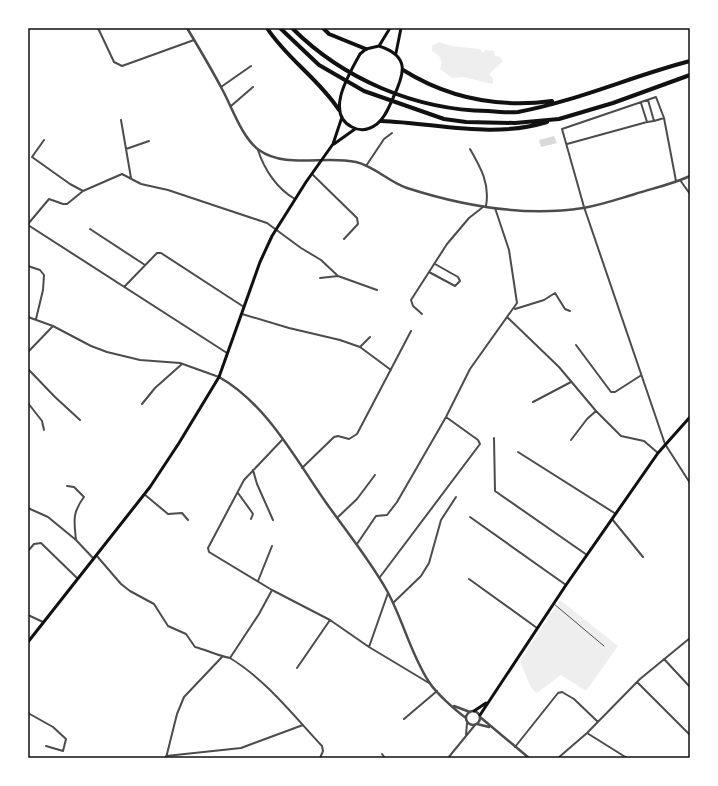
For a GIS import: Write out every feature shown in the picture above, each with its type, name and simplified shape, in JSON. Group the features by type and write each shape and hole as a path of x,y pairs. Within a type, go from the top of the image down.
{"highway":[{"path":"267,28 277,43 331,97 339,110"},
{"path":"280,28 319,65 338,77 364,91 444,119 466,122 515,123 559,119"},
{"path":"292,28 307,43 357,77 387,92 423,103 466,111 517,112 574,99 690,61"},
{"path":"322,28 329,34 366,49"},
{"path":"403,70 422,82 455,95 491,102 533,104 574,99"},
{"path":"381,121 468,130 535,126 613,104 690,75"}],"main road":[{"path":"379,46 390,28"},
{"path":"396,53 401,28"},
{"path":"379,46 396,53 402,63 403,70 398,87 381,121 362,130 356,129 344,122 339,110 339,100 342,90 355,64 366,49 379,46"},
{"path":"28,642 169,460 218,377 260,262 276,228 333,144 342,117"},
{"path":"333,144 356,129"},
{"path":"480,716 487,702 553,604 658,452 690,417"},
{"path":"474,711 487,702"}],"street":[{"path":"98,28 114,62 118,66 163,52 194,40"},
{"path":"187,28 221,87 247,138 258,150 273,158 354,161 366,166 400,186 485,206 525,211 584,207 690,176"},
{"path":"221,87 250,66"},
{"path":"231,106 253,87"},
{"path":"676,181 664,118 656,98 562,129 584,207 640,376 665,444 690,483"},
{"path":"648,100 654,121"},
{"path":"641,102 647,122"},
{"path":"567,144 664,118"},
{"path":"121,120 131,178"},
{"path":"366,166 384,139 392,133"},
{"path":"44,140 32,157 70,184 83,191"},
{"path":"126,149 149,141"},
{"path":"422,314 413,306 411,300 453,235 469,218 485,206 488,196 484,176 470,149"},
{"path":"258,150 263,164 274,180 285,194 295,199"},
{"path":"312,174 357,218 358,224 344,239"},
{"path":"227,353 28,225 47,200 50,199 65,204 83,191 118,175 126,175 141,184 168,190 242,213 276,228 296,245 321,260 338,276 377,290"},
{"path":"680,180 690,193"},
{"path":"495,208 510,250 517,303 514,310"},
{"path":"90,229 145,265"},
{"path":"125,286 157,253 161,253 244,307"},
{"path":"430,272 455,286 460,281 458,277 434,263"},
{"path":"28,266 40,270 44,275 43,290 36,319"},
{"path":"320,278 338,276"},
{"path":"357,545 376,516 387,515 394,507 446,417 470,368 507,316 514,310 544,300 555,292 565,309 570,311"},
{"path":"242,314 360,347 391,370"},
{"path":"507,316 554,362 596,411 621,436 644,441 658,452"},
{"path":"28,317 53,326 91,346 107,352 140,360 182,364 218,377 243,394 266,418 379,578 393,603 415,657 429,683"},
{"path":"28,352 53,326"},
{"path":"302,468 334,437 338,436 349,439 354,436 412,331"},
{"path":"360,347 370,337"},
{"path":"576,345 612,392 615,392 640,376"},
{"path":"142,404 155,388 182,364"},
{"path":"28,369 80,420"},
{"path":"533,402 571,382"},
{"path":"28,403 42,421 44,430"},
{"path":"571,440 587,419 596,411"},
{"path":"379,578 480,444 478,440 446,417"},
{"path":"494,438 496,491 587,555"},
{"path":"282,440 244,480 208,550 230,566 330,620 369,647 429,683 466,718 466,736"},
{"path":"518,452 616,514"},
{"path":"253,470 257,484 273,520"},
{"path":"337,518 357,499 375,475"},
{"path":"67,486 74,487 84,496 77,506 74,517 76,540"},
{"path":"238,493 253,514 251,519"},
{"path":"144,494 168,514 182,513 188,520"},
{"path":"393,603 421,576 428,563 441,520 456,497"},
{"path":"28,508 44,513 76,540 93,558"},
{"path":"470,517 566,585"},
{"path":"612,519 643,557"},
{"path":"28,551 37,542 41,544 77,578"},
{"path":"258,581 272,546"},
{"path":"96,555 126,587 154,604 168,626 186,634 195,647 206,649 222,657 230,658 262,683 292,711 322,746 323,752 320,758"},
{"path":"469,579 537,628"},
{"path":"230,658 259,614 272,590"},
{"path":"369,647 388,593"},
{"path":"28,615 43,622"},
{"path":"297,668 330,620"},
{"path":"558,758 587,734 637,682 690,638"},
{"path":"222,657 184,697 177,714 166,757 241,748 303,725"},
{"path":"664,659 690,687"},
{"path":"637,682 690,735"},
{"path":"404,719 437,691"},
{"path":"515,747 558,693 562,692 574,700 598,722"},
{"path":"454,706 470,712 474,711 489,727 529,758"},
{"path":"466,718 470,712"},
{"path":"28,713 53,727 66,739 63,751 46,746"},
{"path":"448,758 476,725 480,716"},
{"path":"467,723 489,727"},
{"path":"587,734 627,758"},
{"path":"382,754 385,758"}],"lane":[{"path":"553,604 604,646"}],"shaded area":[{"path":"439,42 451,46 480,49 483,53 485,50 494,51 495,56 500,57 503,61 489,74 493,78 493,84 463,77 452,78 440,69 442,62 439,56 432,51 432,46"},
{"path":"554,136 557,143 541,147 539,140"},
{"path":"560,600 618,646 586,691 561,675 537,693 531,688 520,661"}]}
